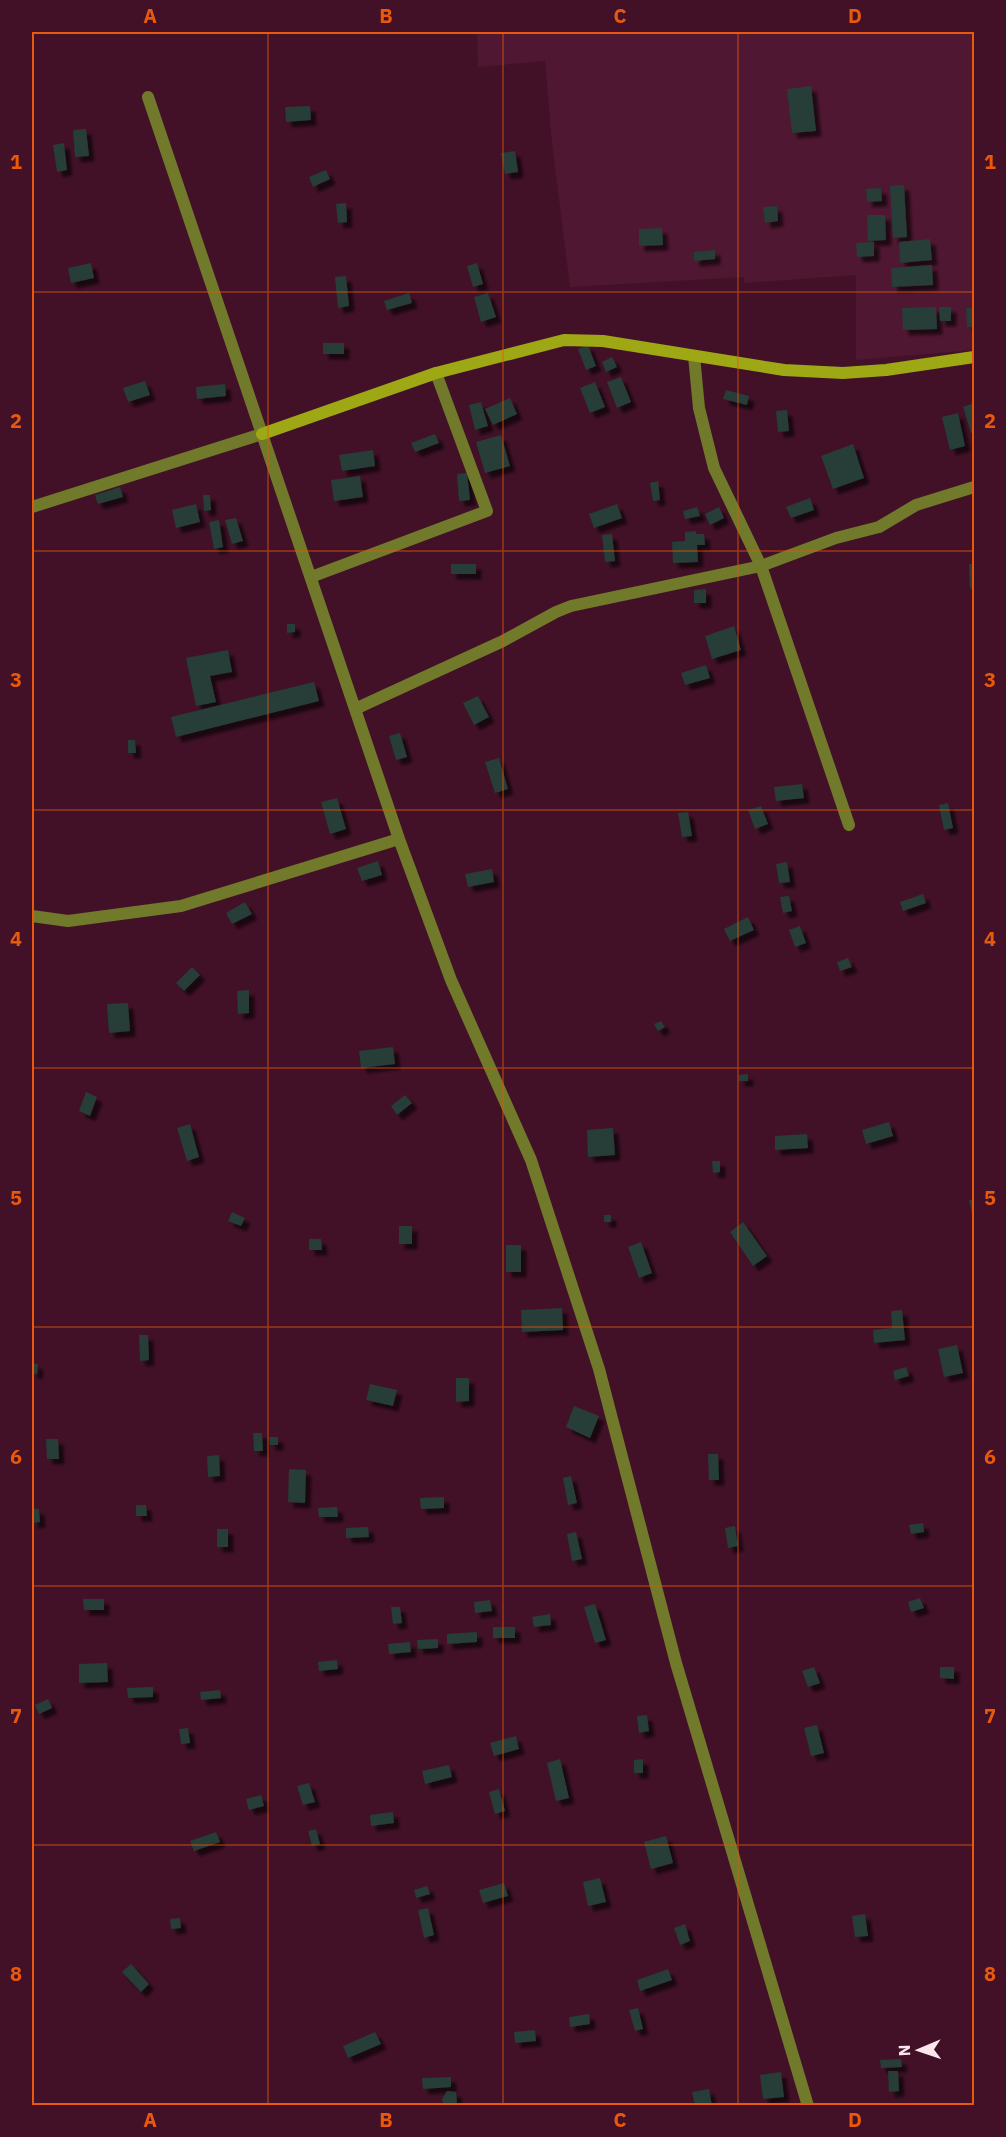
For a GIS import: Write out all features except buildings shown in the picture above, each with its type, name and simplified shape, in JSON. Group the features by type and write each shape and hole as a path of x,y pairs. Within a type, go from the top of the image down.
{"street":[{"path":"148,97 399,839 451,980 531,1160 599,1369 676,1663 808,2106"},
{"path":"32,507 262,434 436,374 564,340 603,341 784,370 843,373 886,370 975,357"},
{"path":"694,356 699,408 714,468 761,566 849,825"},
{"path":"310,577 487,511 436,374"},
{"path":"355,709 503,642 571,606 761,566 836,538 879,527 916,506 975,487"},
{"path":"32,916 68,921 181,906 399,839"}],"shaded area":[{"path":"477,32 974,32 974,350 856,360 856,275 744,283 744,277 570,287 552,143 545,61 478,67"}]}
